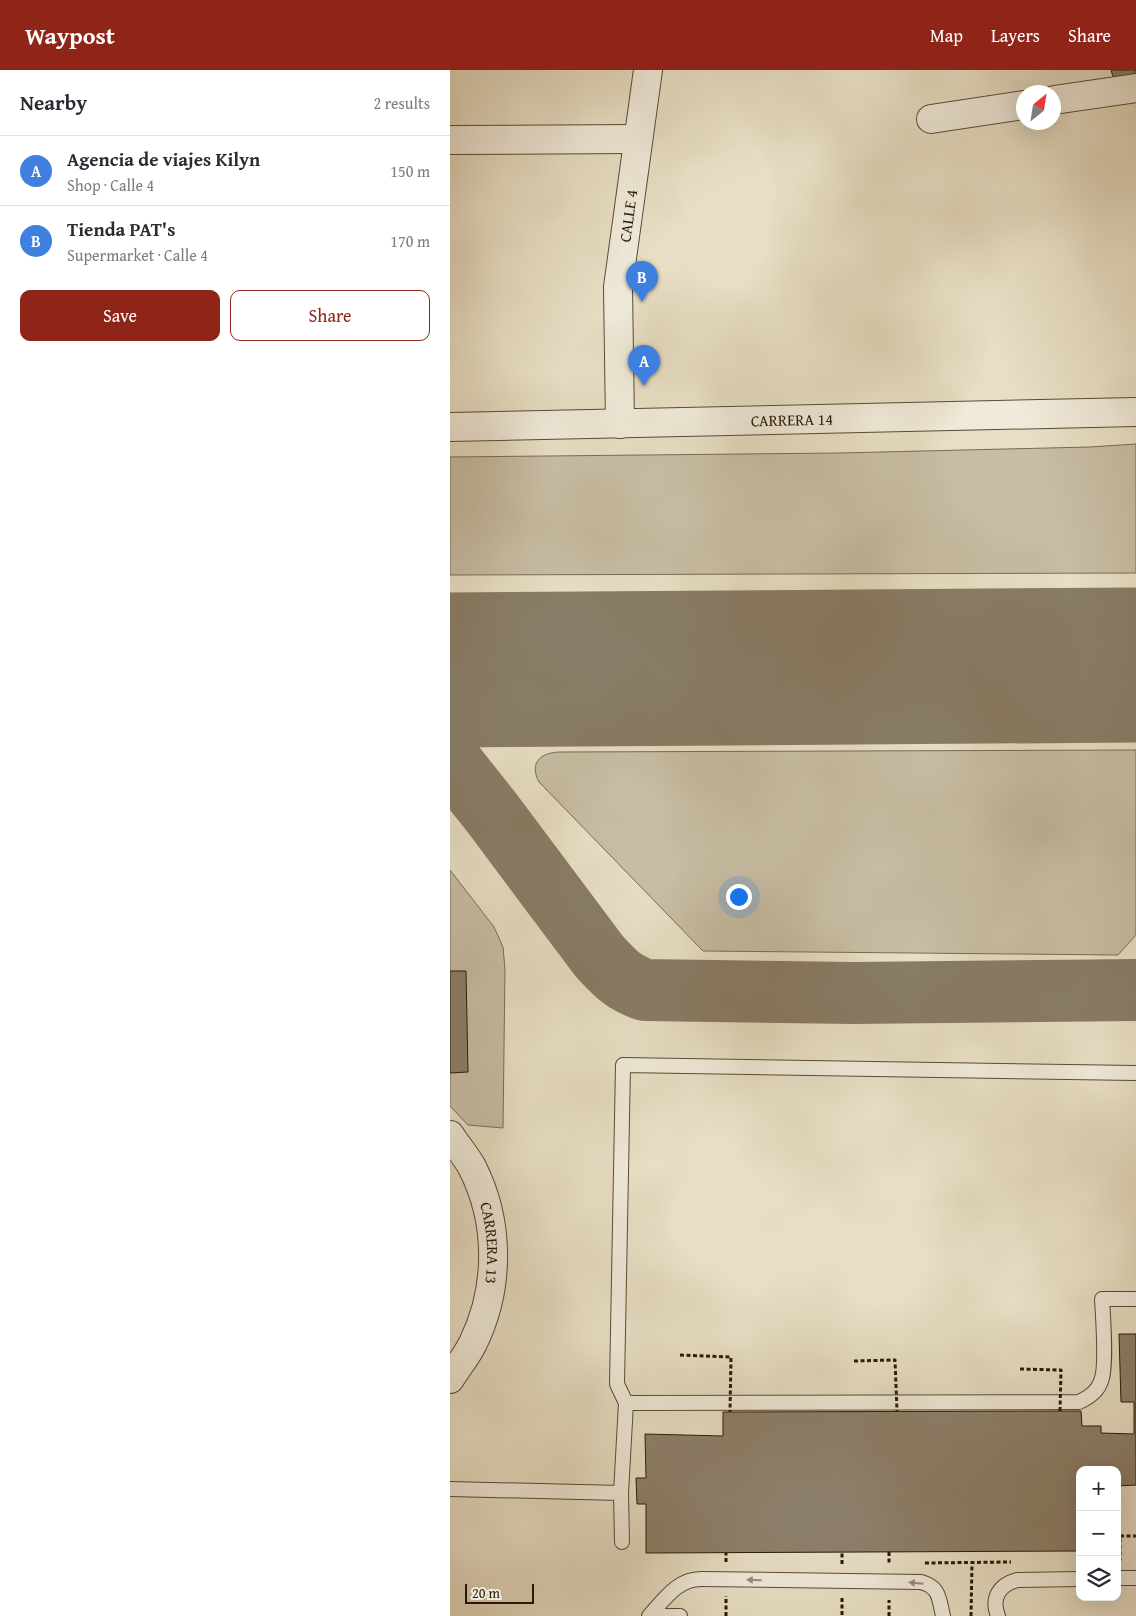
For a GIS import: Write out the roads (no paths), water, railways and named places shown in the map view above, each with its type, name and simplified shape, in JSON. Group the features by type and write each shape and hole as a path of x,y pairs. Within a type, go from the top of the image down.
{"street":[{"name":"CALLE 4","path":"620,424 618,288 648,70"},
{"path":"1061,99 1136,88"},
{"path":"930,119 1016,106"},
{"path":"450,140 638,139"},
{"name":"CARRERA 14","path":"450,428 1136,412"},
{"name":"CARRERA 13","path":"450,1135 471,1165 482,1188 489,1214 493,1242 493,1277 485,1313 472,1344 450,1379"}],"lane":[{"path":"622,1542 621,1493 626,1403 617,1384 623,1065 1136,1074"},
{"path":"626,1403 1079,1402 1088,1398 1102,1381 1102,1299 1136,1299"},
{"path":"450,1489 621,1493"},
{"path":"1121,1578 1136,1578"},
{"path":"649,1616 675,1587 691,1579 921,1582 929,1584 935,1589 943,1616"},
{"path":"998,1616 995,1605 996,1597 1008,1582 1017,1580 1076,1579"},
{"path":"649,1616 680,1616"}],"place":[{"name":"Tienda PAT's","path":"642,302"},
{"name":"Agencia de viajes Kilyn","path":"644,386"}]}
